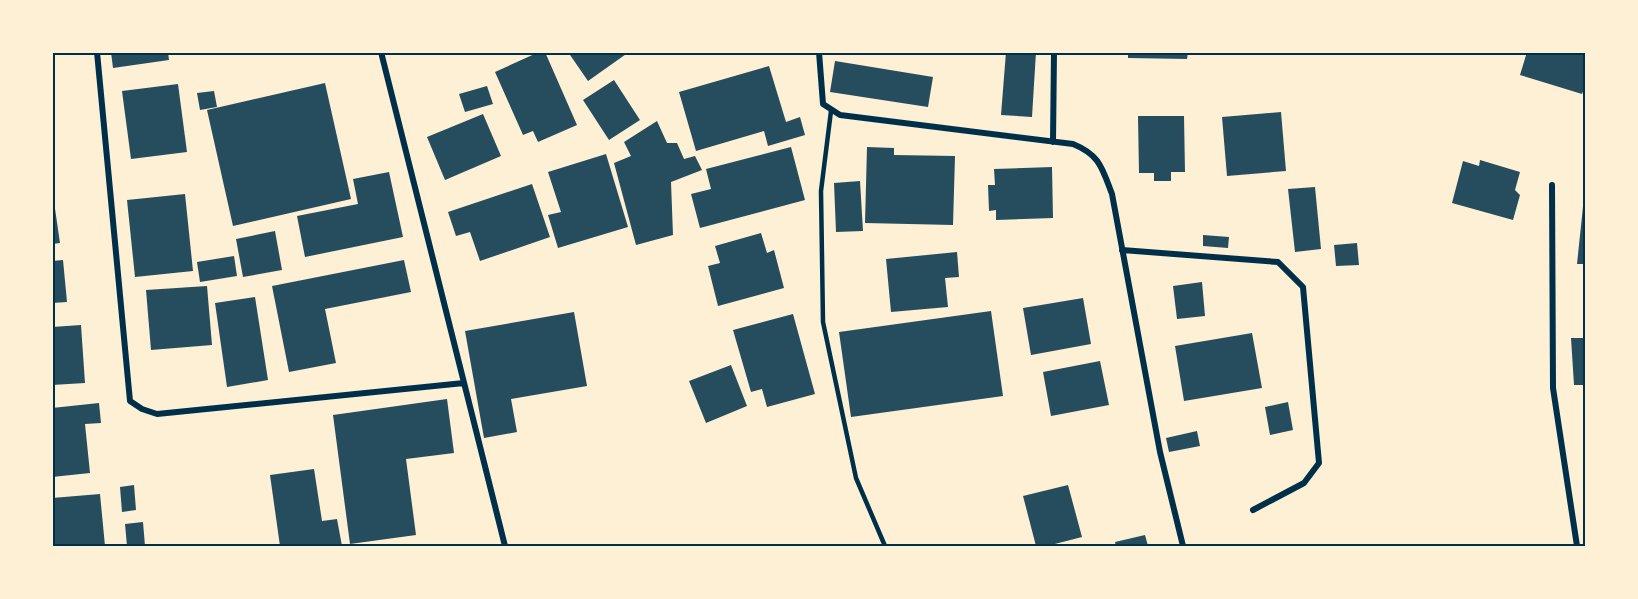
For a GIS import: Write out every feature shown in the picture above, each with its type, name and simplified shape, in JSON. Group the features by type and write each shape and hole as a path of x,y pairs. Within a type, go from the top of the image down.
{"street":[{"path":"97,52 129,401 142,409 158,414 464,383"},
{"path":"381,52 505,546"},
{"path":"819,52 823,104 831,111 1073,144 1091,151 1101,166 1112,194 1160,452 1183,546"},
{"path":"1053,142 1054,52"},
{"path":"1552,185 1553,388 1577,546"},
{"path":"1122,250 1278,262 1303,287 1319,463 1304,483 1253,510"}],"lane":[{"path":"831,111 821,191 823,322 856,478 885,546"}],"building":[{"path":"111,52 168,52 169,60 113,68"},
{"path":"539,52 545,52 577,125 538,142 533,131 523,135 495,72"},
{"path":"568,52 629,52 588,81"},
{"path":"1006,52 1036,52 1032,117 1001,115"},
{"path":"1128,52 1188,52 1187,59 1128,58"},
{"path":"1527,52 1586,52 1586,84 1582,94 1520,75"},
{"path":"835,61 933,77 928,107 830,92"},
{"path":"769,66 786,122 800,117 805,135 768,146 764,131 696,151 679,92"},
{"path":"614,80 640,120 609,140 583,100"},
{"path":"325,83 351,199 233,226 207,110"},
{"path":"178,84 187,152 131,159 122,91"},
{"path":"487,86 493,104 465,112 459,94"},
{"path":"214,91 217,107 200,110 197,93"},
{"path":"1281,112 1286,171 1227,176 1222,117"},
{"path":"483,114 501,156 445,180 427,137"},
{"path":"1138,116 1184,116 1185,172 1171,172 1171,181 1154,181 1154,173 1139,173"},
{"path":"657,121 667,143 677,143 684,159 695,156 702,170 671,182 673,235 636,245 614,163 631,156 624,142"},
{"path":"791,147 805,200 700,228 691,194 711,189 706,169"},
{"path":"867,147 894,148 894,155 955,156 953,225 865,223"},
{"path":"606,154 628,227 558,248 548,215 561,212 548,172"},
{"path":"1480,160 1520,172 1515,190 1520,195 1513,220 1452,203 1463,161 1479,166"},
{"path":"1052,167 1053,218 996,220 996,210 989,211 988,185 995,185 994,169"},
{"path":"389,172 403,237 305,257 297,216 358,204 353,179"},
{"path":"860,181 863,231 836,232 834,183"},
{"path":"532,184 550,237 480,261 470,232 456,236 448,212"},
{"path":"1315,187 1321,249 1295,252 1288,189"},
{"path":"52,188 60,243 52,244"},
{"path":"185,194 193,271 135,277 127,200"},
{"path":"1584,197 1586,197 1586,264 1577,264"},
{"path":"275,231 282,270 243,277 236,239"},
{"path":"761,233 767,253 774,250 784,288 718,306 708,266 720,263 715,246"},
{"path":"1203,235 1229,237 1228,248 1203,246"},
{"path":"1357,243 1359,265 1336,266 1334,245"},
{"path":"957,252 959,277 945,278 948,307 891,312 886,259"},
{"path":"234,256 237,276 200,282 197,262"},
{"path":"63,260 67,302 52,303 52,261"},
{"path":"404,260 411,292 325,309 336,363 289,372 272,286"},
{"path":"1202,282 1205,316 1177,319 1173,286"},
{"path":"207,286 212,345 151,350 146,290"},
{"path":"255,297 268,380 227,387 215,303"},
{"path":"1083,298 1091,344 1031,355 1023,308"},
{"path":"991,311 1003,396 851,417 839,332"},
{"path":"574,312 587,386 511,399 517,432 484,438 465,331"},
{"path":"793,314 815,394 767,407 762,389 751,392 733,330"},
{"path":"81,325 85,383 52,385 52,327"},
{"path":"1252,333 1262,388 1184,401 1175,346"},
{"path":"1571,338 1586,338 1586,385 1574,385"},
{"path":"1100,361 1109,405 1051,416 1043,372"},
{"path":"731,365 747,406 706,423 689,381"},
{"path":"447,399 454,453 406,459 416,535 350,544 333,415"},
{"path":"1288,402 1293,430 1270,435 1265,407"},
{"path":"99,403 101,423 85,424 90,473 52,477 52,408"},
{"path":"1197,431 1200,446 1169,452 1166,438"},
{"path":"314,469 322,521 337,519 342,546 280,546 270,475"},
{"path":"134,485 136,510 122,512 120,487"},
{"path":"1068,485 1082,537 1047,546 1036,546 1023,496"},
{"path":"100,494 105,546 52,546 52,498"},
{"path":"143,522 145,546 127,546 125,524"},
{"path":"1145,535 1148,546 1116,546 1115,542"}]}
